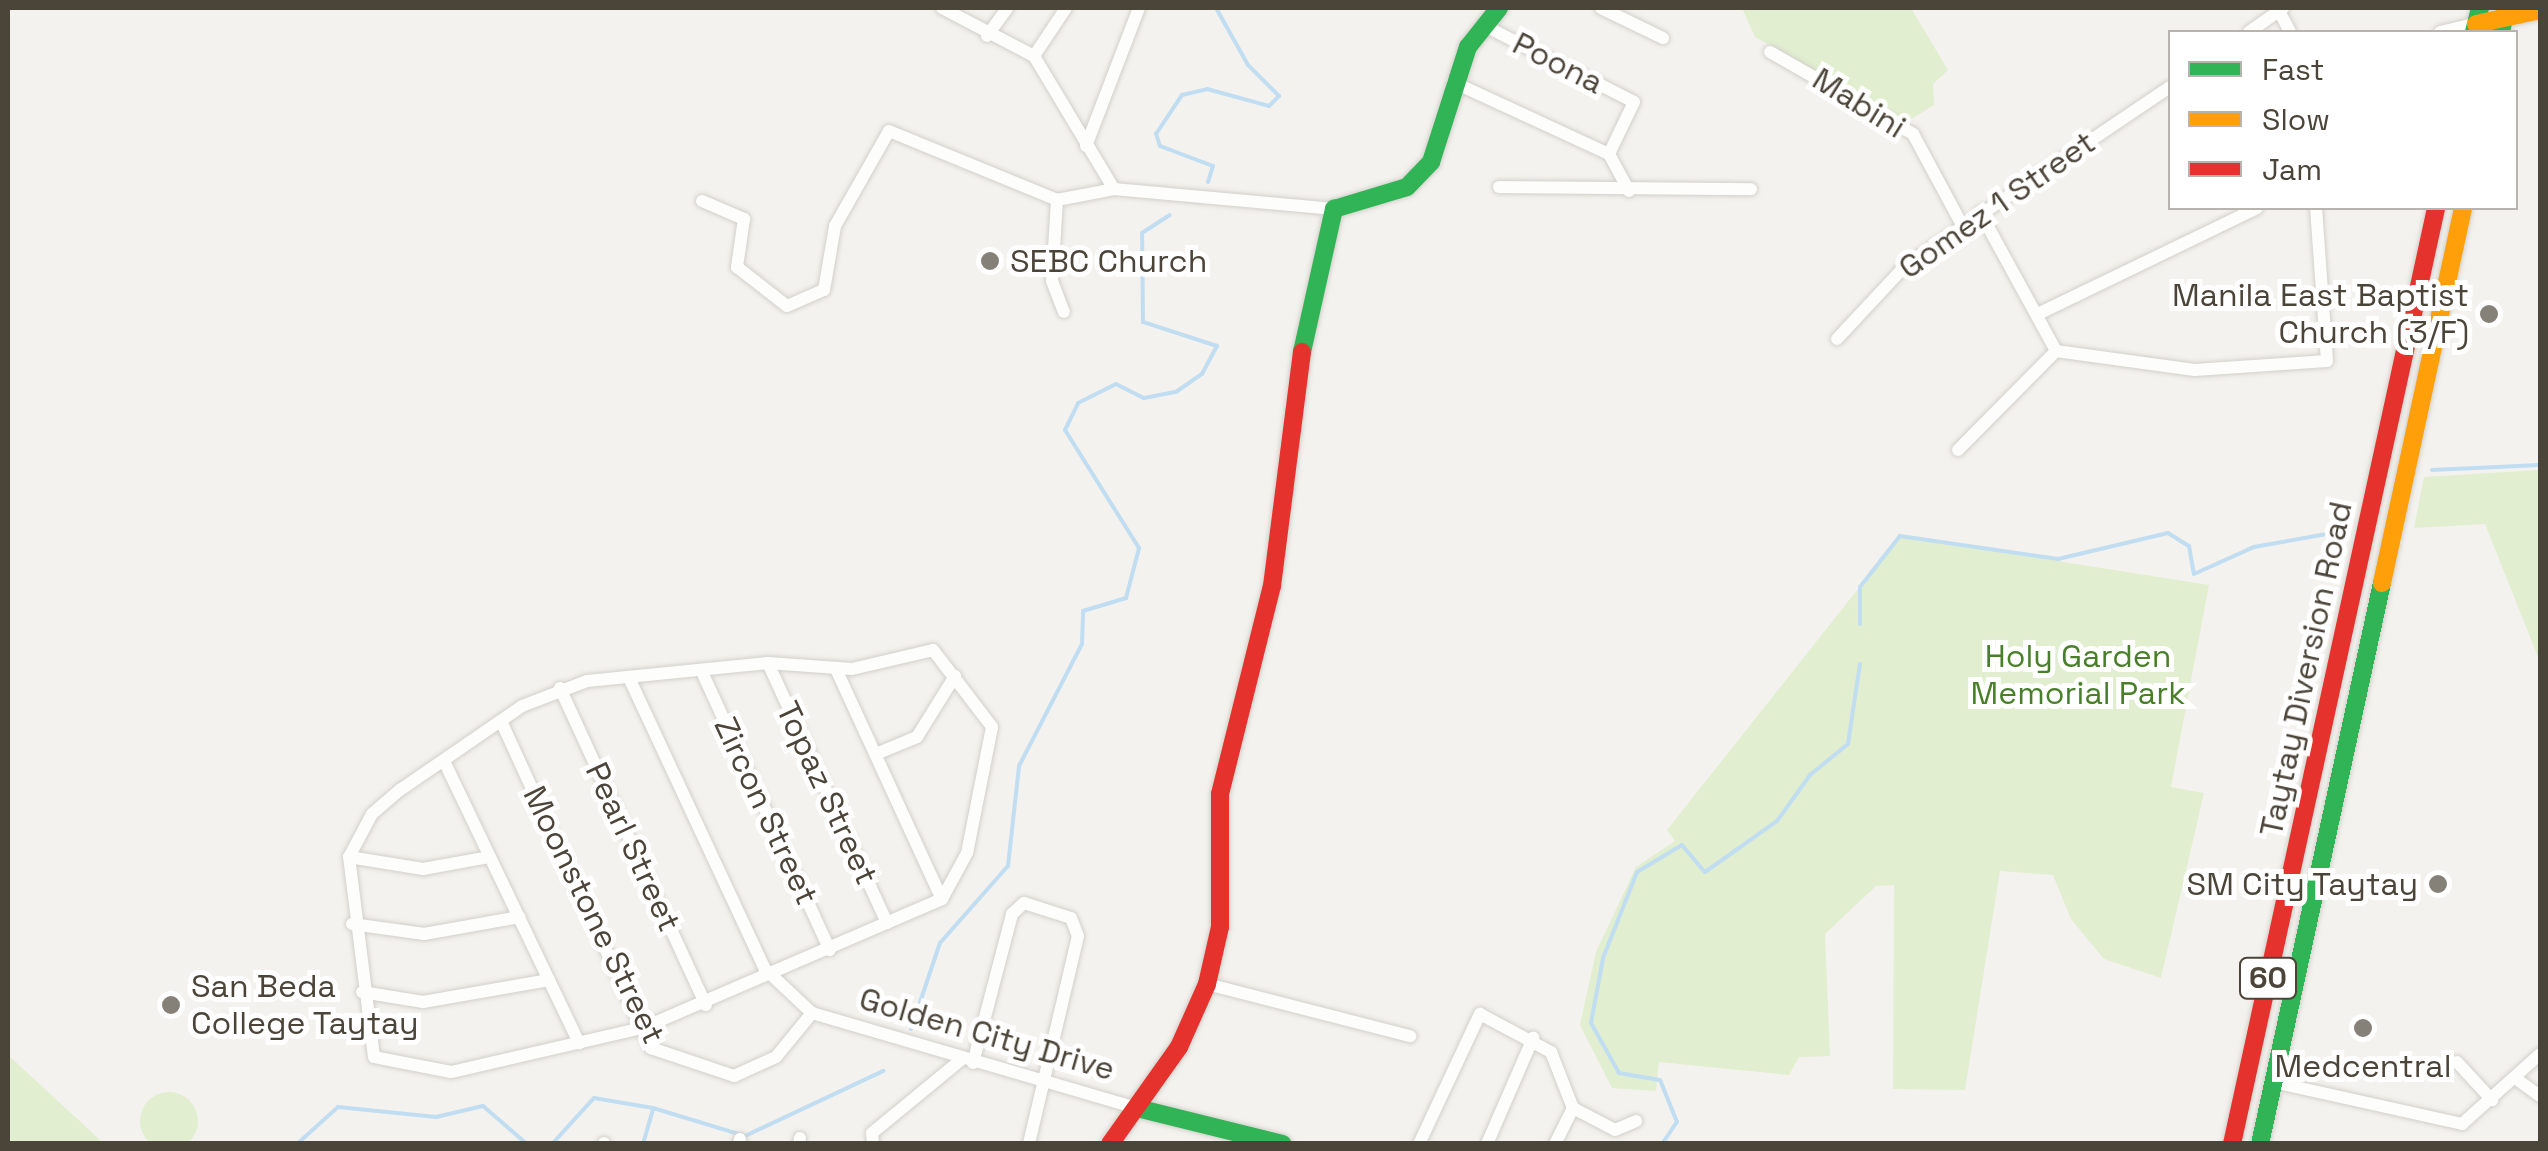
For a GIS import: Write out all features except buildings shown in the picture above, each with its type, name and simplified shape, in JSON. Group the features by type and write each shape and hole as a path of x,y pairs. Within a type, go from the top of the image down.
{"main road":[{"path":"1110,1144 1137,1108 1207,984 1220,927 1215,830 1226,757 1272,586 1289,410 1334,209 1407,187 1431,162 1453,82 1499,8"},
{"path":"2477,21 2540,10"},
{"name":"Taytay Diversion Road","path":"2232,1144 2436,210"},
{"name":"Taytay Diversion Road","path":"2260,1144 2463,210"},
{"path":"2382,454 2410,460"},
{"name":"Golden City Drive","path":"1137,1108 1283,1144"}],"street":[{"path":"942,8 987,36 1034,56 1086,146 1109,168 1114,189"},
{"path":"987,36 1007,8"},
{"path":"1034,56 1066,8"},
{"path":"1086,146 1138,8"},
{"path":"1601,8 1663,38"},
{"path":"2253,30 2281,9"},
{"path":"2447,30 2477,21"},
{"name":"Poona","path":"1485,26 1634,102 1610,154"},
{"name":"Mabini","path":"1770,52 1913,134 1961,223"},
{"path":"1453,82 1610,154 1628,190"},
{"name":"Gomez 1 Street","path":"1837,339 1906,265 1961,223 2168,88"},
{"path":"702,201 744,219 737,267 787,306 824,290 835,226 890,131 1057,200 1114,189 1334,209"},
{"path":"1499,187 1751,189"},
{"path":"1057,200 1052,281 1064,312"},
{"path":"2040,313 2254,210"},
{"path":"2056,352 2195,370 2318,366 2331,351 2316,210"},
{"path":"1980,212 2040,313 2056,352"},
{"path":"1958,450 2056,352"},
{"path":"928,649 955,676 992,727 967,853 942,899 772,978 642,1028 451,1072 380,1060 362,992 348,857 372,814 501,721 560,688 768,663 836,669 928,649"},
{"name":"Topaz Street","path":"768,663 887,923"},
{"path":"836,669 942,899"},
{"name":"Zircon Street","path":"702,672 830,950"},
{"path":"876,754 917,737 955,676"},
{"name":"Golden City Drive","path":"631,682 772,978 812,1013 967,1062 1137,1108"},
{"name":"Pearl Street","path":"560,688 706,1005"},
{"name":"Moonstone Street","path":"501,721 642,1028 660,1055 734,1076 776,1058 812,1013"},
{"path":"444,761 579,1043"},
{"path":"348,857 423,869 490,858"},
{"path":"873,1144 872,1132 967,1062 1012,914 1024,903 1070,918 1078,936 1029,1144"},
{"path":"352,924 424,934 518,917"},
{"path":"362,992 423,1002 549,980"},
{"path":"1207,984 1410,1036"},
{"path":"1419,1144 1474,1021 1487,1012 1533,1038 1563,1072 1573,1108 1556,1144"},
{"path":"1487,1144 1533,1038"},
{"path":"2274,1082 2462,1124 2540,1054"},
{"path":"2457,1062 2492,1100"},
{"path":"2514,1078 2540,1096"},
{"path":"1573,1108 1616,1130 1636,1121"}],"green space":[{"path":"1742,8 1911,8 1948,70 1933,84 1934,105 1907,122 1755,37"},
{"path":"2540,470 2540,662 2485,524 2414,528 2424,477"},
{"name":"Holy Garden Memorial Park","path":"1900,536 2209,585 2171,787 2204,793 2161,978 2104,959 2071,919 2053,875 2000,871 1965,1090 1893,1089 1894,885 1876,886 1825,934 1830,1056 1799,1057 1789,1075 1659,1062 1656,1091 1612,1088 1580,1025 1596,952 1636,867 1675,841 1667,830"},
{"path":"8,1055 98,1138 101,1143 8,1143"},
{"path":"169,1092 189,1101 198,1121 189,1141 169,1150 149,1141 140,1121 149,1101"}],"waterway":[{"path":"1208,182 1213,166 1160,146 1156,134 1182,95 1207,89 1269,106 1279,96 1248,65 1216,8"},
{"path":"911,1029 940,943 1008,866 1019,766 1082,644 1083,611 1126,598 1139,548 1065,430 1078,403 1116,384 1144,398 1176,392 1202,374 1217,346 1143,322 1142,233 1170,215"},
{"path":"2432,470 2540,465"},
{"path":"1860,624 1860,587 1900,536 2058,559 2168,533 2189,546 2194,574 2254,547 2344,531"},
{"path":"1662,1144 1677,1122 1660,1080 1619,1073 1591,1023 1603,958 1637,872 1682,845 1705,872 1777,821 1810,775 1848,744 1860,664"},
{"path":"643,1144 653,1108 745,1136 883,1071"},
{"path":"552,1144 594,1098 653,1108"},
{"path":"297,1144 338,1107 436,1117 483,1106 527,1144"}],"traffic: fast":[{"path":"1302,352 1334,209 1407,187 1431,162 1468,47 1499,8"},
{"path":"2474,30 2480,8"},
{"path":"2501,30 2506,8"},
{"path":"2260,1144 2382,583"},
{"path":"1137,1108 1283,1144"}],"traffic: slow":[{"path":"2476,24 2540,10"},
{"path":"2382,583 2463,210"}],"traffic: jam":[{"path":"2232,1144 2436,210"},
{"path":"1110,1144 1179,1047 1207,984 1220,927 1220,794 1272,586 1302,352"}],"place":[{"name":"SEBC Church","path":"990,261"},
{"name":"Manila East Baptist Church (3/F)","path":"2489,314"},
{"name":"SM City Taytay","path":"2438,884"},
{"name":"San Beda College Taytay","path":"171,1005"},
{"name":"Medcentral","path":"2363,1028"}]}
